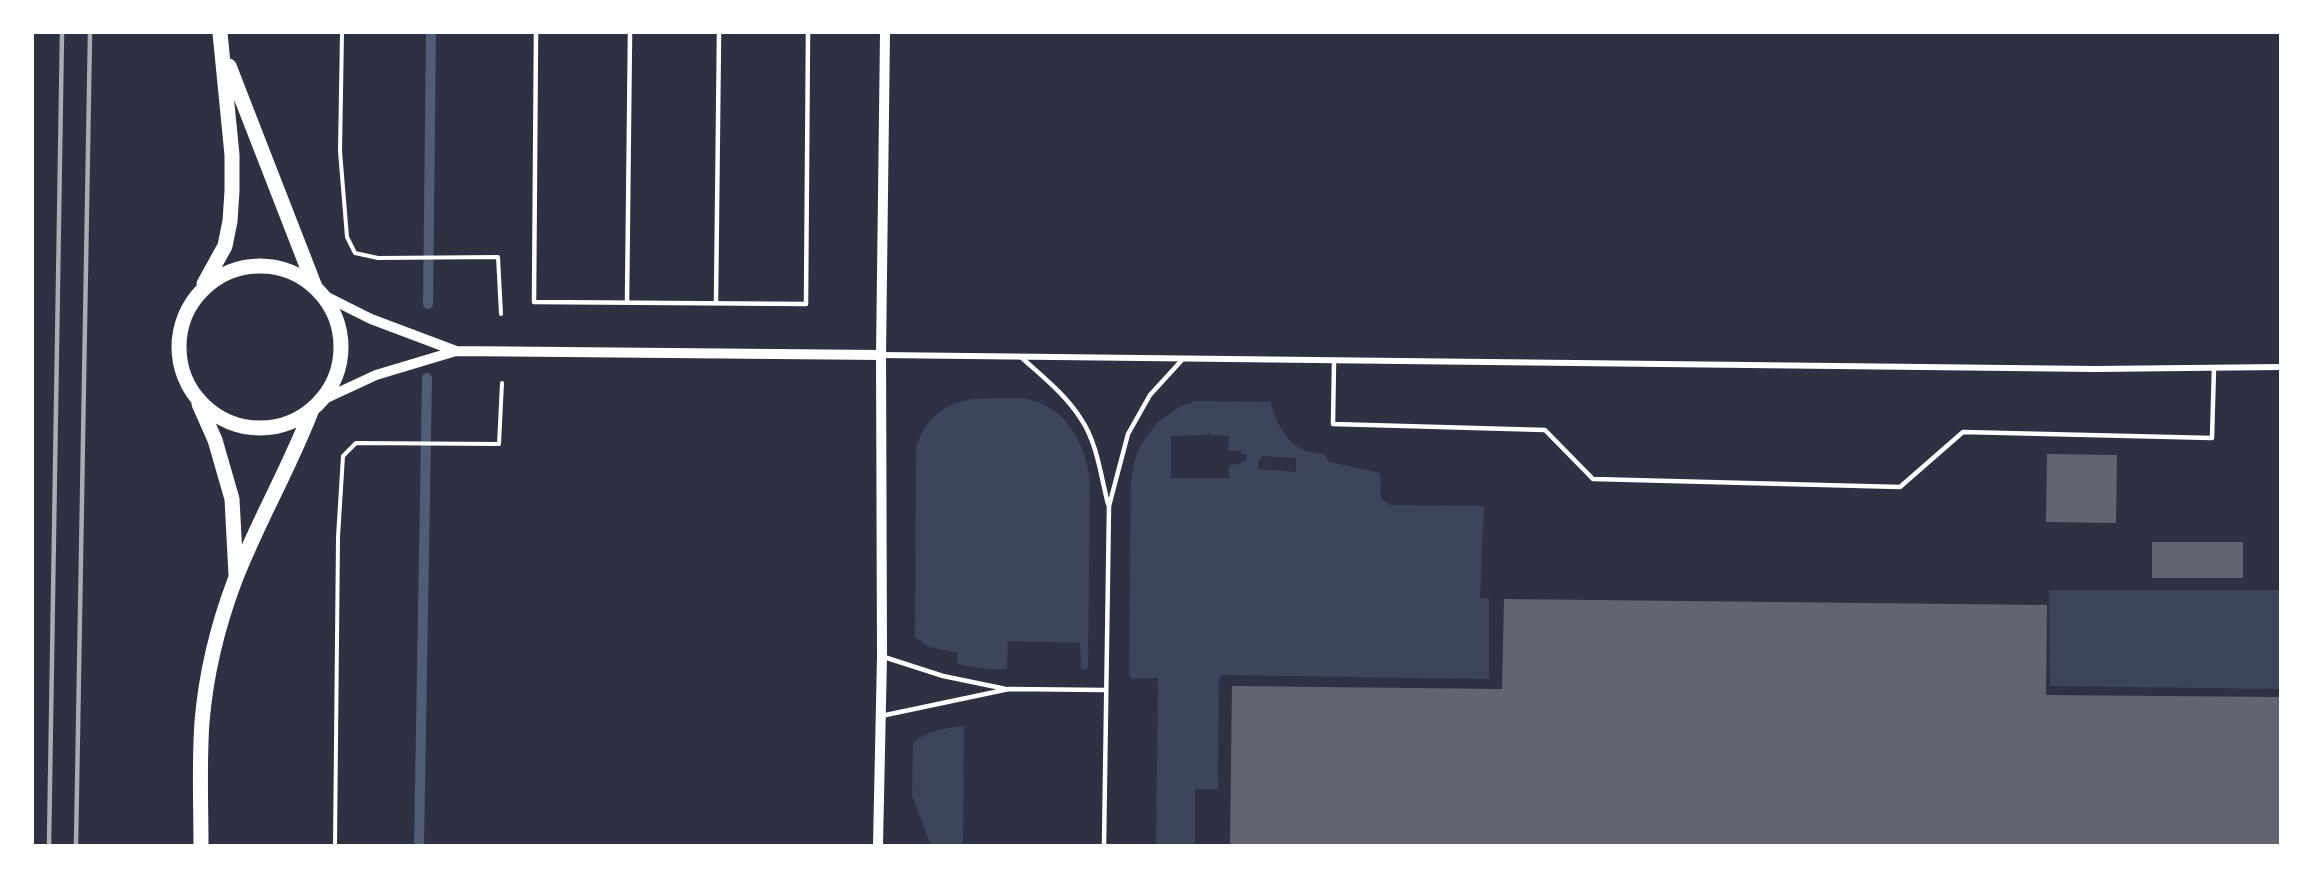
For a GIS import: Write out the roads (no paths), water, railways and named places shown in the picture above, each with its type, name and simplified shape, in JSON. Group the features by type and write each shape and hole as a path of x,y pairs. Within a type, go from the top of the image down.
{"main road":[{"path":"197,297 225,246 230,221 232,155 220,33"},
{"path":"223,49 319,291"},
{"path":"201,845 200,752 202,720 212,658 236,578 316,405 334,380 341,356 340,330 331,306 319,291 294,273 283,269 247,267 214,280 190,306 182,325 179,345 184,375 215,440 232,499 236,578"},
{"path":"194,393 216,415 234,424 255,427 285,424 316,405"}],"street":[{"path":"878,845 882,656 881,355 885,33"},
{"path":"319,291 372,319 456,351"},
{"path":"316,405 376,375 456,351 2095,369 2280,368"}],"lane":[{"path":"536,33 534,302 806,304 808,33"},
{"path":"627,302 630,33"},
{"path":"716,303 718,33"},
{"path":"1022,358 1053,386 1082,420 1089,433 1109,506"},
{"path":"1104,845 1109,506 1128,434 1150,395 1182,360"},
{"path":"1334,361 1333,424 1545,430 1593,479 1900,487 1963,432 2212,438 2214,368"},
{"path":"882,656 943,676 1009,689 1106,690"},
{"path":"879,716 942,701 1009,689"}],"waterway":[{"path":"428,304 431,33"},
{"path":"419,845 427,378"}],"railway":[{"path":"49,845 62,33"},
{"path":"76,845 90,33"}]}
